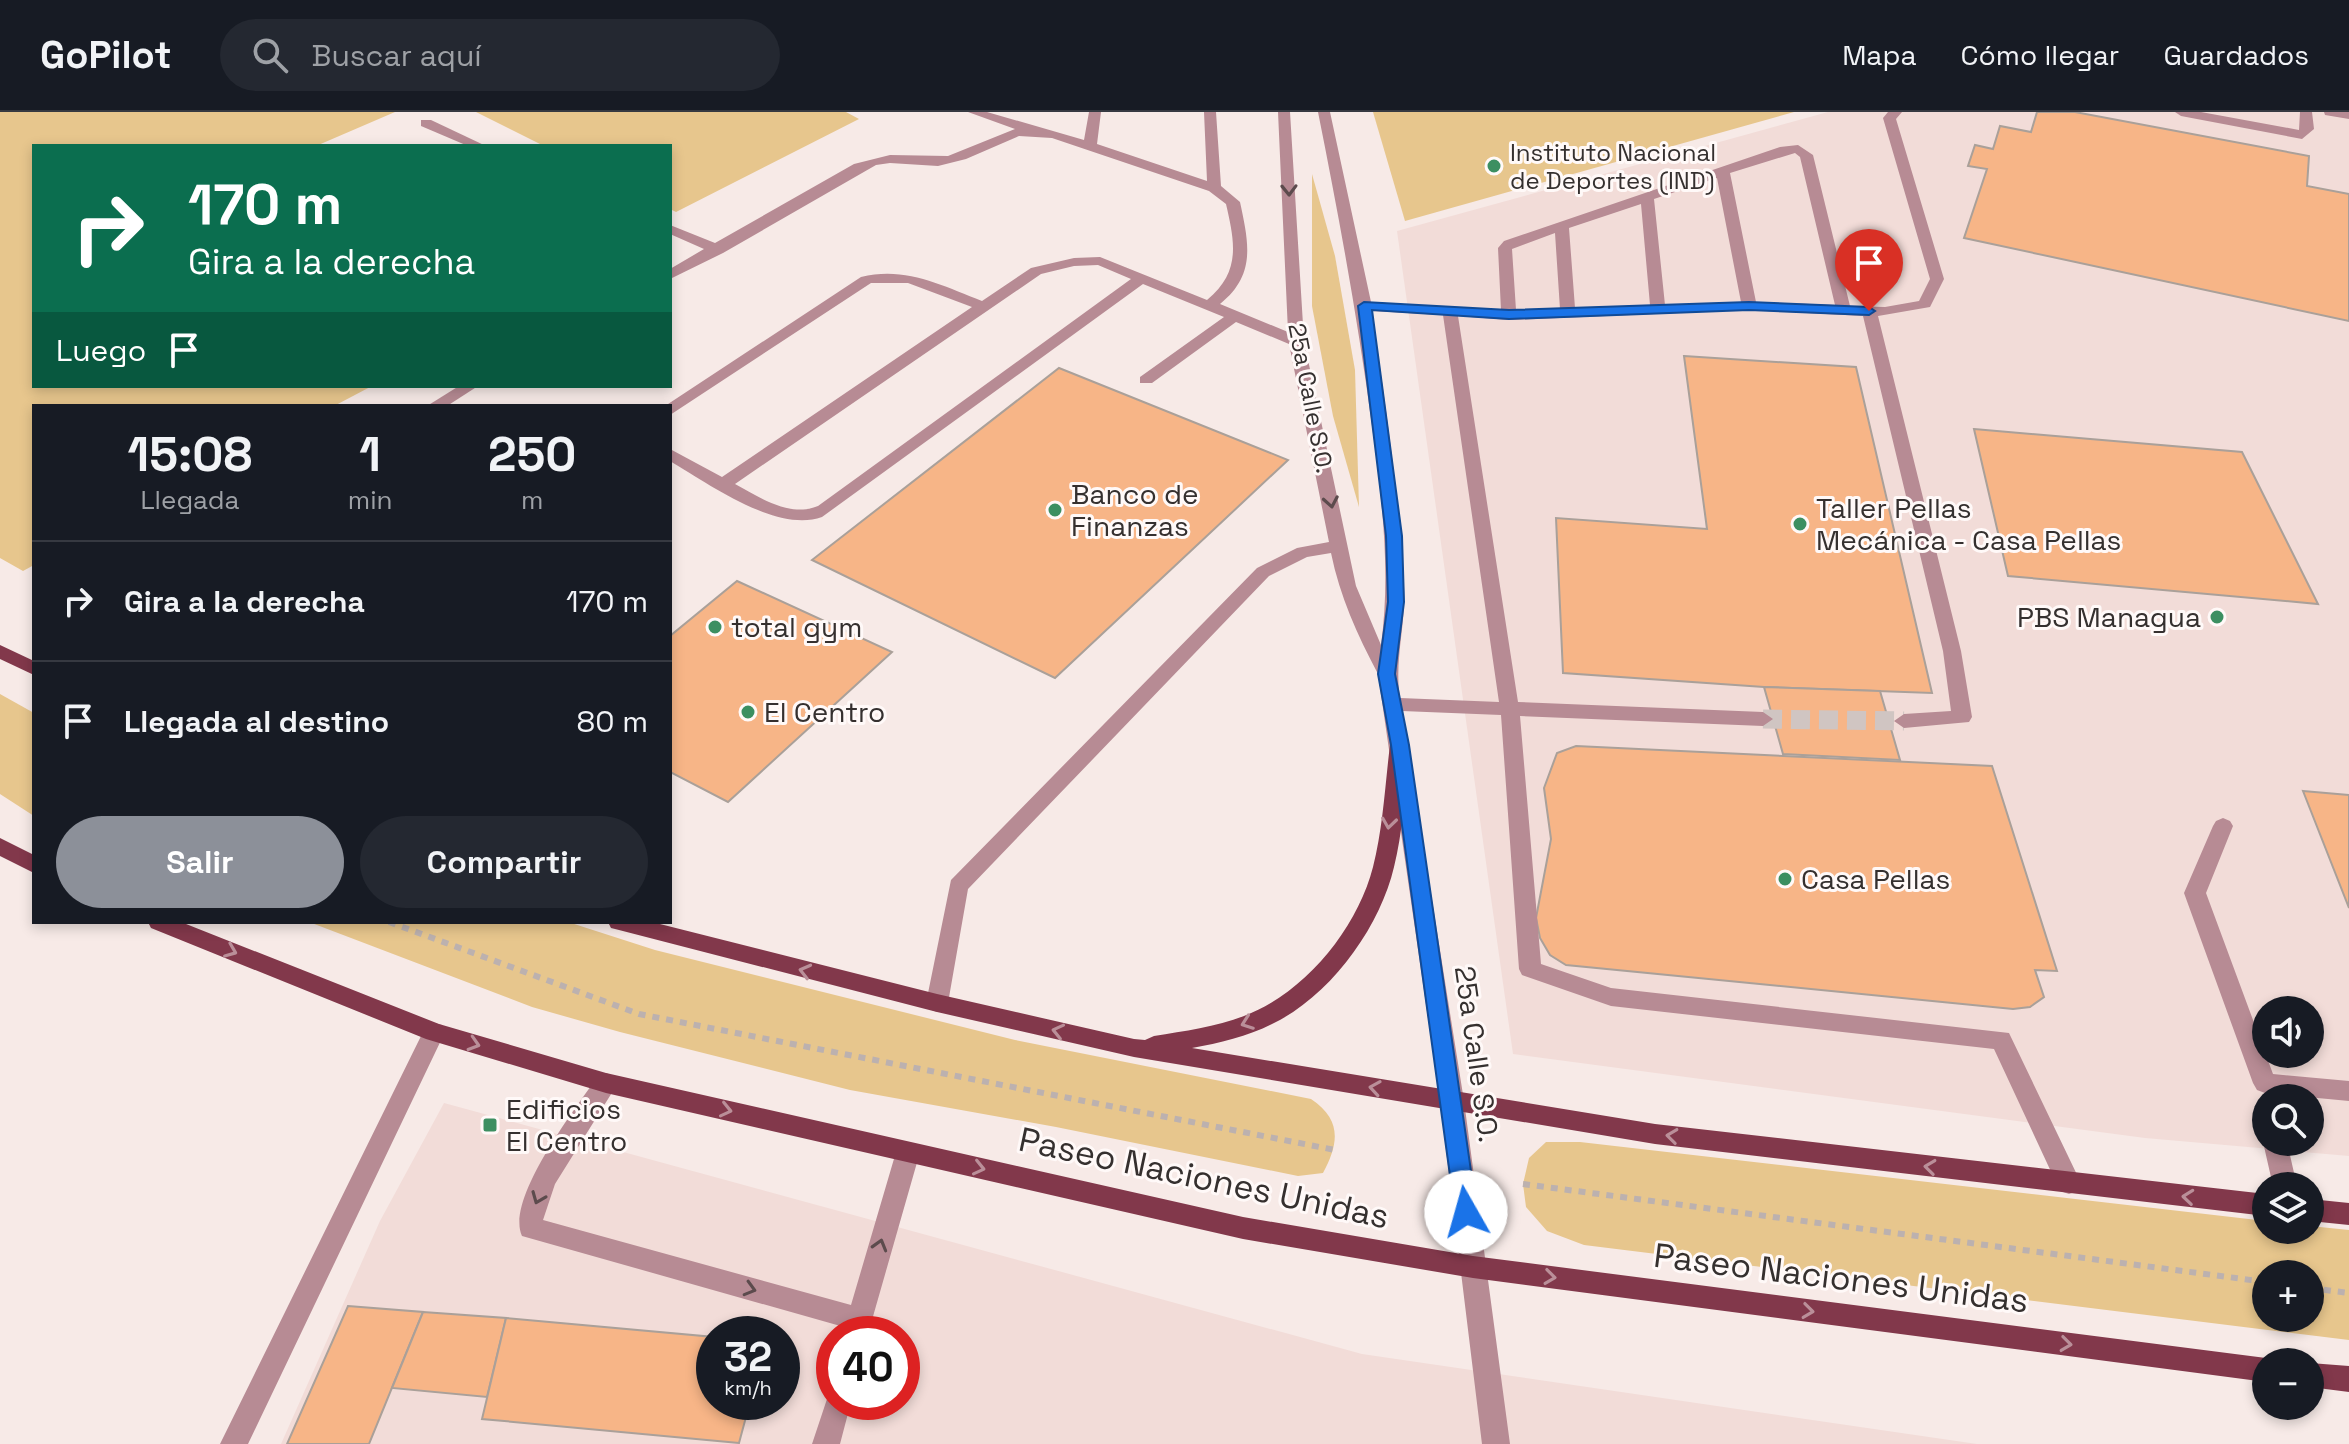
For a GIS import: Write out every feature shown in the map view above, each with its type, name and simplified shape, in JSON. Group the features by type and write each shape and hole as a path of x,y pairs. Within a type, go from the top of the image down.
{"main road":[{"path":"0,651 32,668"},
{"path":"1134,1048 1183,1041 1243,1025 1282,1008 1331,963 1360,924 1383,869 1400,745"},
{"path":"0,846 32,864"},
{"name":"Paseo Naciones Unidas","path":"164,924 434,1032 606,1083 1243,1228 1473,1267 2252,1368"},
{"path":"627,924 937,1003 1134,1048 1655,1134 2252,1203"},
{"path":"2324,1211 2349,1214"},
{"path":"2324,1376 2349,1379"}],"street":[{"path":"1090,147 1095,112"},
{"path":"1210,112 1214,188"},
{"name":"25a Calle S.O.","path":"1284,112 1296,341 1347,586 1362,626 1387,674"},
{"name":"25a Calle S.O.","path":"1324,112 1364,306 1394,536 1396,602 1387,674 1452,1101 1496,1444"},
{"path":"1364,306 1509,315 1749,306 1885,312 1925,304 1937,279 1889,118 1896,112"},
{"path":"2181,112 2302,135 2307,129 2306,112"},
{"path":"2330,112 2349,115"},
{"path":"981,113 1214,188 1233,202 1238,275 1231,287 1210,305"},
{"path":"426,123 474,144"},
{"path":"672,274 877,159 893,157 937,162 957,158 1008,135 1031,131"},
{"path":"1509,315 1505,248 1509,244 1785,150 1798,149 1806,155 1844,310"},
{"path":"1723,171 1749,306"},
{"path":"1647,197 1658,310"},
{"path":"1562,226 1568,312"},
{"path":"672,230 718,250"},
{"path":"723,484 1036,271 1074,262 1100,261 1296,341"},
{"path":"672,409 866,280 879,275 896,276 982,306"},
{"path":"672,455 723,484 787,514 800,517 824,510 1143,277"},
{"path":"1869,311 1952,651 1962,717 1904,721"},
{"path":"1450,312 1510,710 1530,969 1611,997 2001,1040 2069,1183"},
{"path":"1146,380 1235,316"},
{"path":"438,404 466,388"},
{"path":"937,1003 958,886 1263,572 1303,552 1339,546"},
{"path":"1391,704 1763,719"},
{"path":"2223,826 2195,893 2264,1084"},
{"path":"234,1444 434,1032"},
{"path":"606,1083 551,1167 530,1218 531,1228 820,1316"},
{"path":"2324,1091 2349,1091"},
{"path":"859,1316 908,1152"},
{"path":"826,1444 833,1420"}],"path":[{"path":"394,924 639,1014 1335,1150"},
{"path":"1523,1184 2252,1280"},
{"path":"2324,1290 2349,1293"}],"shaded area":[{"path":"0,112 395,112 321,144 32,144 32,388 368,388 338,404 32,404 32,566 23,571 0,558"},
{"path":"476,112 846,112 859,119 676,212 672,210 672,144 540,144"},
{"name":"Instituto Nacional de Deportes (IND)","path":"1373,112 1794,112 1405,221"},
{"path":"1828,112 2349,112 2349,1156 2324,1154 2324,1084 2252,1084 2252,1147 2145,1138 1513,1054 1397,231"},
{"path":"1312,174 1335,256 1355,370 1359,507 1333,416 1312,306"},
{"path":"0,694 32,712 32,815 0,794"},
{"path":"314,924 574,924 655,950 1015,1040 1311,1099 1333,1124 1334,1142 1323,1173 1298,1176 1056,1127 850,1090 532,1007"},
{"path":"444,1103 1362,1354 1977,1444 281,1444 380,1221"},
{"path":"1546,1142 1580,1142 2252,1219 2252,1244 2324,1244 2324,1227 2349,1230 2349,1340 2285,1332 2324,1332 2324,1260 2252,1260 2252,1328 1584,1245 1547,1231 1526,1207 1523,1184 1529,1158"}],"building":[{"path":"2037,112 2075,112 2309,156 2307,186 2349,194 2349,321 1964,238 1987,169 1968,166 1975,145 1993,149 2000,126 2031,132"},
{"name":"Taller Pellas Mecánica - Casa Pellas","path":"1684,356 1856,367 1932,693 1764,687 1563,673 1556,518 1707,529"},
{"name":"Banco de Finanzas","path":"1059,368 1288,460 1055,678 812,560"},
{"path":"1974,429 2242,452 2318,604 2008,576"},
{"name":"El Centro","path":"737,581 892,652 728,802 672,773 672,634"},
{"path":"1764,687 1880,691 1900,760 1783,754"},
{"name":"Casa Pellas","path":"1576,746 1992,766 2057,971 2035,970 2044,997 2030,1007 2013,1009 1566,965 1550,955 1540,938 1536,918 1551,839 1544,788 1557,753"},
{"path":"2303,791 2349,795 2349,908"},
{"path":"348,1306 423,1312 369,1444 287,1444"},
{"path":"423,1312 506,1318 487,1397 392,1388"},
{"path":"506,1318 696,1335 696,1420 745,1420 739,1443 482,1419"}],"tunnel":[{"path":"1763,719 1904,721"}],"place":[{"name":"Instituto Nacional de Deportes (IND)","path":"1494,166"},
{"name":"Banco de Finanzas","path":"1055,510"},
{"name":"Taller Pellas Mecánica - Casa Pellas","path":"1800,524"},
{"name":"PBS Managua","path":"2217,617"},
{"name":"total gym","path":"715,627"},
{"name":"El Centro","path":"748,712"},
{"name":"Casa Pellas","path":"1785,879"},
{"name":"Edificios El Centro","path":"490,1125"}],"route":[{"path":"1466,1212 1400,745 1387,674 1396,602 1394,536 1364,306 1509,315 1749,306 1869,311"}]}
